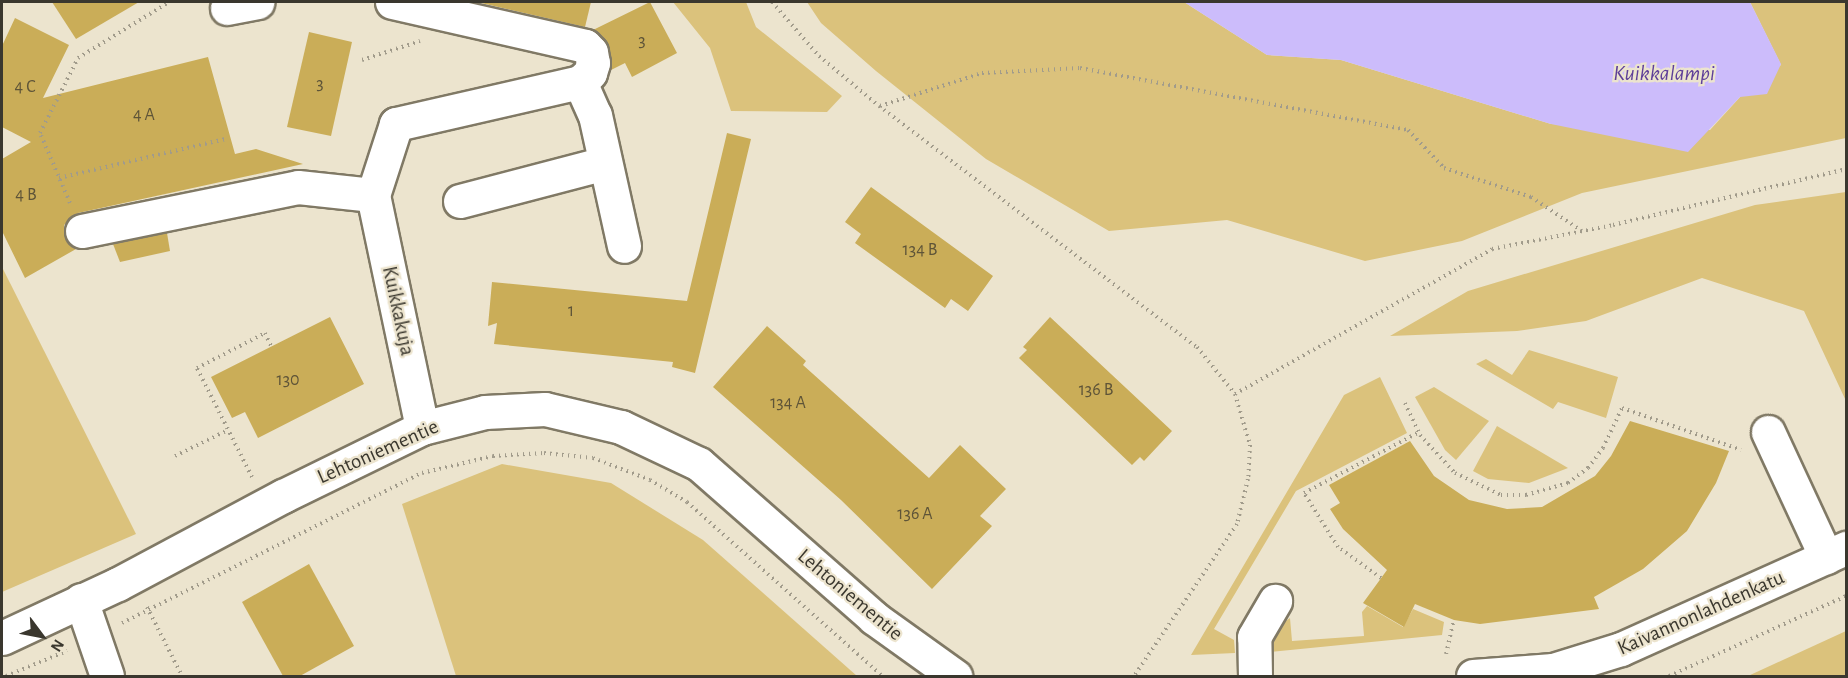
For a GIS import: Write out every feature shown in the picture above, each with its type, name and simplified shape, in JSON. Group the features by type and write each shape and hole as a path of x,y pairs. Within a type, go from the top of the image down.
{"street":[{"path":"82,231 298,187 373,195 396,124 580,82 590,73 593,63 591,52 585,46 392,2"},
{"path":"580,82 595,115 624,246"},
{"path":"460,201 605,163"},
{"name":"Kuikkakuja","path":"373,195 422,428"},
{"name":"Lehtoniementie","path":"2,638 422,428 485,412 545,409 621,427 653,440 699,464 874,618 955,676"},
{"path":"1768,432 1836,553"},
{"name":"Kaivannonlahdenkatu","path":"1554,673 1621,649 1836,553"},
{"path":"81,600 107,676"},
{"path":"1255,676 1254,637 1275,601"},
{"path":"1473,676 1554,673"}],"path":[{"path":"82,231 39,133 78,58 169,2"},
{"path":"772,2 819,56 879,106 1197,347 1235,394 1250,445 1248,479 1237,524 1134,676"},
{"path":"879,106 982,73 1080,68 1408,130 1444,168 1531,197 1582,231"},
{"path":"59,178 225,139"},
{"path":"1235,394 1492,249 1582,231 1846,169"},
{"path":"255,484 197,368 265,333 271,346"},
{"path":"1405,403 1419,432 1455,473 1501,495 1526,495 1568,483 1588,468 1603,448 1622,408 1740,448 1745,459"},
{"path":"175,456 228,429"},
{"path":"1381,578 1338,547 1304,493 1419,432"},
{"path":"6,676 94,637 422,473 493,456 554,454 593,458 650,480 687,502 882,676"},
{"path":"1669,676 1846,596"},
{"path":"148,609 182,676"},
{"path":"1446,654 1454,620"}],"shaded area":[{"path":"673,2 746,2 756,27 842,96 827,112 731,111 710,48"},
{"path":"807,2 1184,2 1267,55 1341,60 1551,124 1710,130 1741,96 1781,65 1750,2 1846,2 1846,138 1582,193 1462,241 1365,261 1227,220 1109,231 986,159 876,71 821,23"},
{"path":"1846,192 1846,401 1804,311 1702,278 1586,321 1517,331 1390,336 1468,291 1755,205"},
{"path":"2,267 136,534 2,592"},
{"path":"1529,350 1618,377 1606,418 1558,402 1553,409 1476,364 1486,359 1512,375"},
{"path":"1380,377 1407,433 1296,491 1214,629 1234,640 1235,653 1191,655 1344,395"},
{"path":"1434,387 1489,421 1456,460 1445,450 1415,397"},
{"path":"1497,426 1568,468 1529,483 1488,479 1473,471"},
{"path":"502,464 611,483 703,540 857,676 456,676 402,504"},
{"path":"1367,606 1403,627 1413,609 1444,622 1442,635 1270,652 1281,624 1290,618 1292,641 1364,636 1362,612"},
{"path":"1846,631 1846,676 1748,676"}],"water":[{"name":"Kuikkalampi","path":"1184,2 1750,2 1781,64 1767,94 1740,97 1688,152 1551,124 1341,60 1267,55"}],"building":[{"path":"52,2 139,2 76,39"},
{"path":"477,2 591,2 585,27"},
{"path":"650,2 677,53 632,77 625,63 611,70 609,48 593,30"},
{"path":"15,18 69,45 43,98 208,57 235,154 256,149 303,164 78,213 64,225 64,234 76,249 25,278 2,231 2,159 31,142 2,127 2,46"},
{"path":"309,32 352,42 331,136 287,127"},
{"path":"727,133 751,139 695,373 672,367 673,362 494,344 497,323 488,326 492,282 687,301"},
{"path":"871,187 993,276 968,311 951,299 945,308 855,243 861,234 845,222"},
{"path":"167,233 170,251 120,262 113,244"},
{"path":"330,317 364,384 258,438 245,412 232,418 211,377"},
{"path":"1050,317 1172,431 1144,461 1140,457 1132,465 1019,358 1027,350 1023,347"},
{"path":"767,326 806,361 803,365 929,478 960,445 1006,489 980,516 992,526 932,589 841,500 713,387"},
{"path":"1630,421 1729,451 1716,483 1687,531 1643,569 1594,597 1599,609 1480,624 1454,620 1415,604 1404,627 1363,603 1387,570 1343,529 1330,509 1340,503 1329,485 1410,441 1434,476 1469,500 1507,509 1542,507 1595,476 1611,456"},
{"path":"309,564 354,646 300,676 283,676 242,602"}]}
